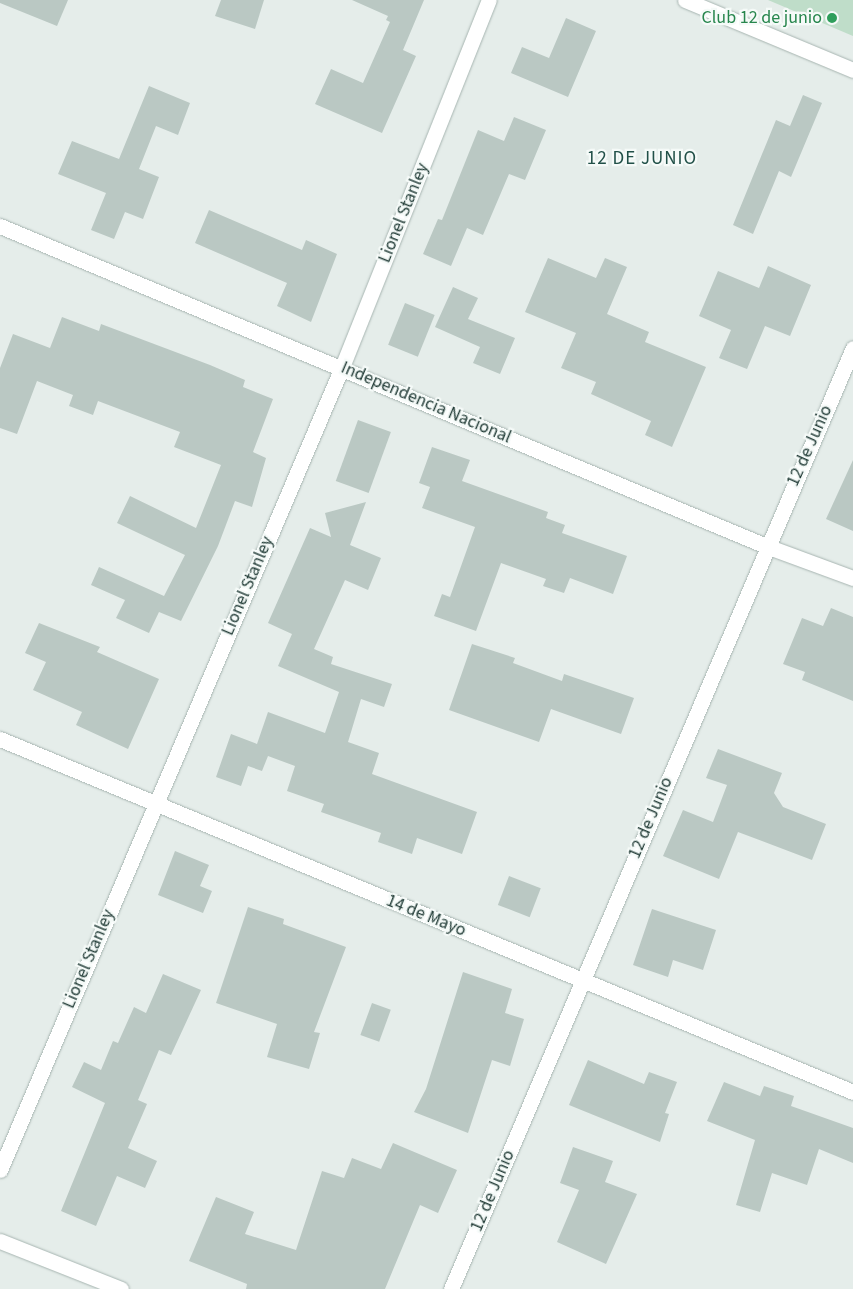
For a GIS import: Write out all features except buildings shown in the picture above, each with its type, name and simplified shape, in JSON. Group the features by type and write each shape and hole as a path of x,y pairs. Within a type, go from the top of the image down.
{"street":[{"name":"Lionel Stanley","path":"0,1170 342,367 489,0"},
{"path":"685,0 853,70"},
{"name":"Independencia Nacional","path":"0,226 342,367 766,546 853,578"},
{"name":"12 de Junio","path":"451,1289 766,546 853,348"},
{"name":"14 de Mayo","path":"0,739 853,1092"},
{"path":"0,1241 121,1289"}],"green space":[{"name":"Club 12 de junio","path":"768,0 853,0 853,36"}],"place":[{"name":"Club 12 de junio","path":"832,18"}],"district":[{"name":"12 DE JUNIO","path":"642,159"}]}
